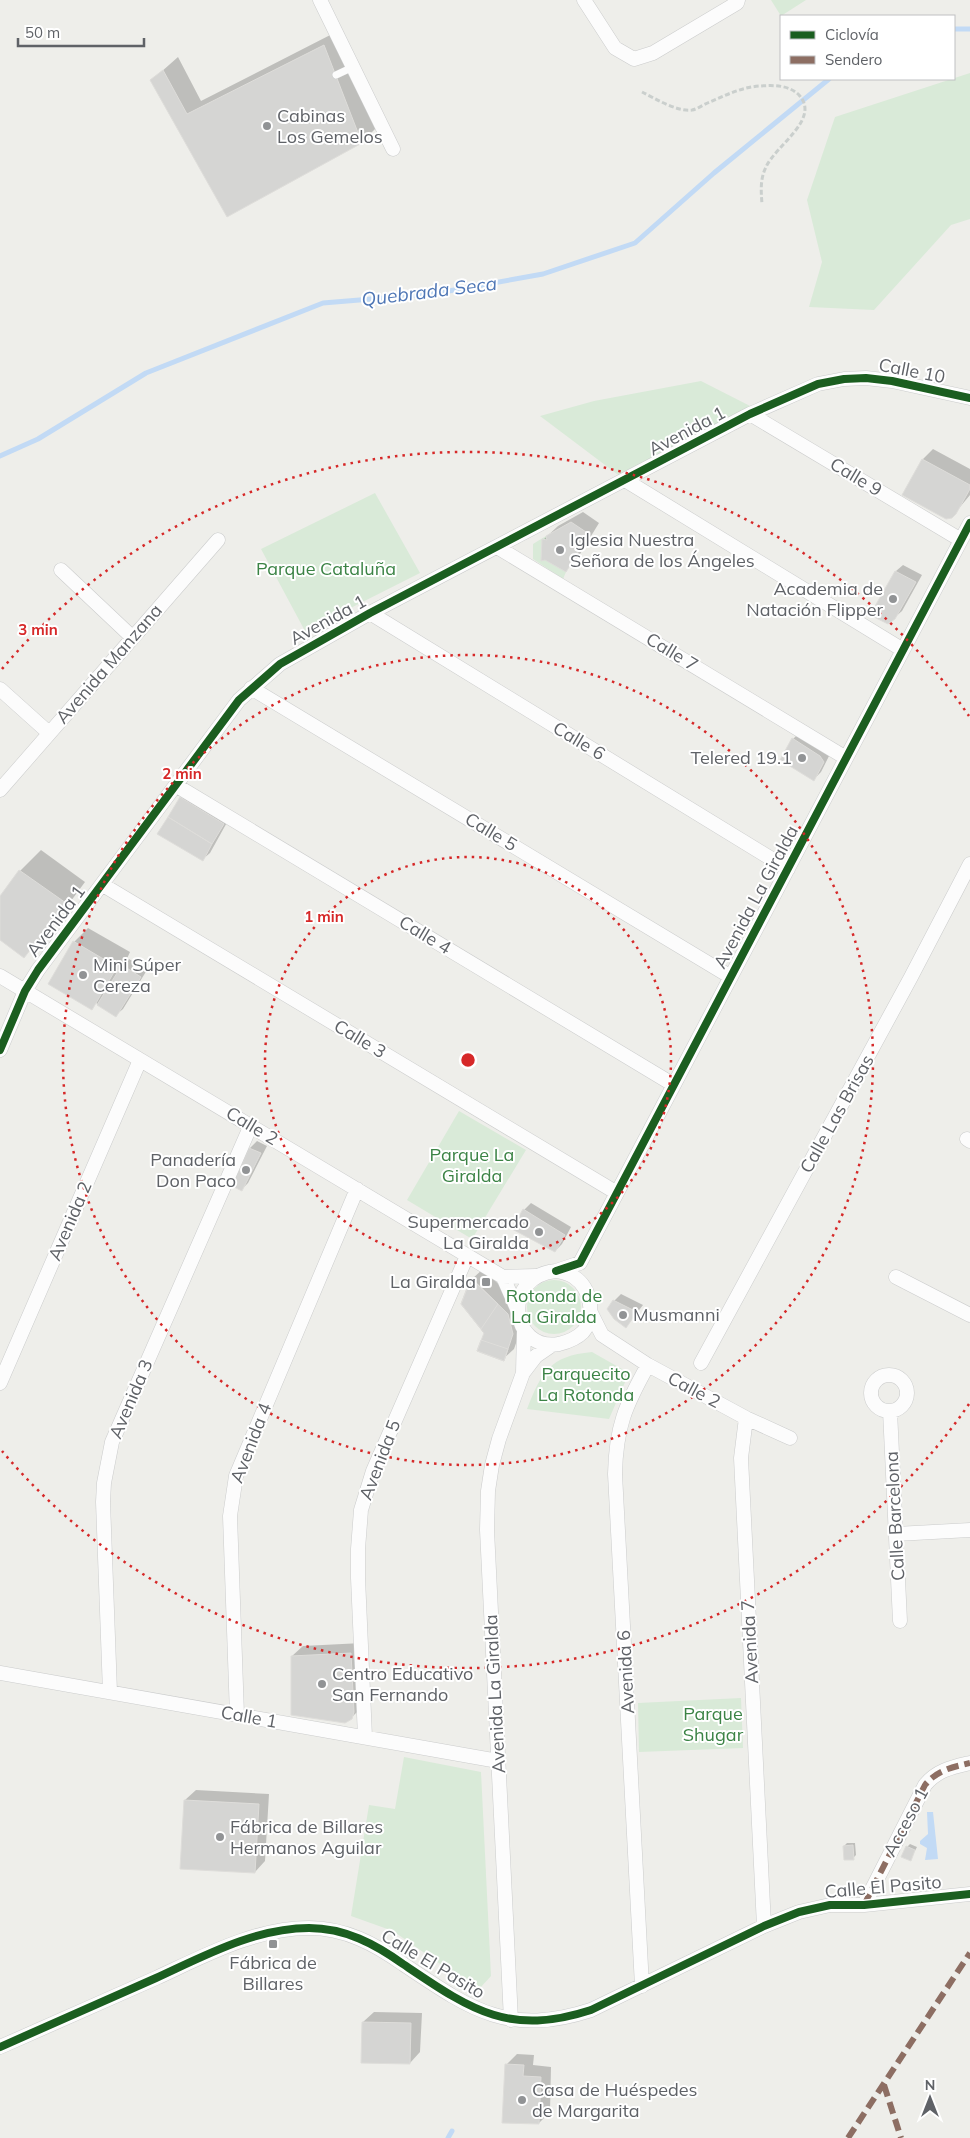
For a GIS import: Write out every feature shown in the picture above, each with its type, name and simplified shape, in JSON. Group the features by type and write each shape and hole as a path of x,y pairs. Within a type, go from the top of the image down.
{"street":[{"path":"320,0 393,148"},
{"path":"584,0 615,48 634,59 653,53 737,3 738,0"},
{"name":"Calle 10","path":"818,384 844,379 866,378 892,381 970,398"},
{"name":"Avenida 1","path":"0,1050 25,992 38,970 177,786 239,700 280,664 370,613 750,414 818,384"},
{"name":"Calle 9","path":"750,414 961,540"},
{"path":"625,480 903,650"},
{"name":"Avenida La Giralda","path":"580,1264 970,523"},
{"name":"Avenida Manzana","path":"0,790 218,540"},
{"name":"Calle 7","path":"497,547 846,758"},
{"path":"61,570 132,637"},
{"name":"Calle 6","path":"370,613 788,869"},
{"name":"Calle 5","path":"251,688 731,977"},
{"path":"0,689 49,733"},
{"name":"Calle 4","path":"177,786 674,1085"},
{"name":"Calle Las Brisas","path":"701,1363 911,978 970,864"},
{"name":"Calle 3","path":"103,885 617,1193"},
{"name":"Calle 2","path":"0,976 503,1277"},
{"name":"Avenida 2","path":"0,1383 140,1060"},
{"name":"Avenida 3","path":"110,1692 103,1502 104,1482 112,1442 251,1125"},
{"name":"Avenida 4","path":"237,1714 230,1516 236,1476 357,1189"},
{"name":"Avenida 5","path":"365,1737 358,1578 361,1510 373,1471 467,1256"},
{"path":"580,1264 584,1287 589,1299 590,1311 602,1335 576,1338 552,1345 540,1343 531,1338 524,1330 503,1277 536,1276 580,1264"},
{"path":"556,1271 576,1278 584,1287"},
{"path":"518,1311 522,1292 527,1284 536,1276"},
{"path":"896,1277 970,1315"},
{"path":"576,1338 583,1331 590,1311"},
{"name":"Avenida La Giralda","path":"511,2020 487,1530 488,1491 499,1439 522,1373 524,1330"},
{"name":"Calle 2","path":"602,1335 648,1366 746,1418 790,1438"},
{"name":"Avenida La Giralda","path":"522,1373 536,1356 552,1345"},
{"name":"Avenida 6","path":"642,1986 615,1474 620,1427 628,1400 648,1366"},
{"name":"Calle Barcelona","path":"890,1411 900,1621"},
{"name":"Avenida 7","path":"746,1418 741,1458 764,1926"},
{"path":"896,1534 970,1530"},
{"name":"Calle 1","path":"0,1673 498,1761"},
{"name":"Acceso 1","path":"864,1905 925,1784 933,1775 946,1769 970,1763"},
{"name":"Calle El Pasito","path":"0,2047 232,1944 276,1931 310,1928 338,1931 379,1947 456,1999 483,2012 511,2020 547,2021 570,2017 591,2010 764,1926 814,1908 830,1905 864,1905 970,1894"}],"lane":[{"path":"336,75 353,67"}],"path":[{"path":"642,92 667,105 691,110 751,86 774,85 794,90 805,102 806,113 798,128 777,150 766,167 761,184 762,204"}],"green space":[{"path":"771,0 806,0 783,15 780,15"},
{"path":"970,73 970,219 951,225 874,310 809,307 822,262 807,200 835,117 949,80 955,80 955,78"},
{"path":"701,381 756,409 621,477 540,416 594,401"},
{"name":"Parque Cataluña","path":"375,493 420,573 305,631 261,549"},
{"path":"546,536 547,540 542,540 541,561 545,560 566,572 563,579 533,559 533,544"},
{"name":"Parque La Giralda","path":"459,1111 526,1150 472,1239 407,1200"},
{"name":"Rotonda de La Giralda","path":"549,1280 559,1280 569,1284 577,1292 581,1307 577,1322 569,1330 559,1334 549,1334 539,1330 531,1322 527,1312 527,1302 531,1292 539,1284"},
{"name":"Parquecito La Rotonda","path":"592,1352 629,1373 609,1419 527,1409 537,1385 549,1368 566,1357"},
{"name":"Parque Shugar","path":"741,1698 743,1748 639,1752 638,1703"},
{"path":"404,1757 481,1772 491,1976 480,1988 466,1982 393,1931 351,1916 369,1805 395,1809"}],"water":[{"path":"927,1812 933,1812 938,1859 925,1860 927,1848 920,1844 920,1841 928,1834"}],"building":[{"name":"Cabinas Los Gemelos","path":"324,45 362,143 227,217 150,80 163,70 187,114"},
{"path":"922,459 970,485 970,489 952,518 946,519 902,495"},
{"name":"Iglesia Nuestra Señora de los Ángeles","path":"571,522 589,534 566,572 545,560 541,561 542,539 547,540 546,536"},
{"name":"Academia de Natación Flipper","path":"895,571 916,582 895,619 888,624 870,615"},
{"name":"Telered 19.1","path":"792,738 820,756 824,762 814,781 780,760"},
{"path":"180,797 224,824 212,844 168,817"},
{"path":"168,817 212,844 203,861 157,834"},
{"path":"19,870 66,903 24,958 0,940 0,896"},
{"name":"Mini Súper Cereza","path":"73,941 117,967 92,1010 48,984"},
{"path":"122,965 141,977 116,1017 97,1005"},
{"name":"Panadería Don Paco","path":"249,1148 261,1153 242,1191 232,1186"},
{"name":"Supermercado La Giralda","path":"523,1209 565,1235 555,1252 512,1229"},
{"path":"471,1278 508,1314 513,1334 504,1361 477,1351 484,1333 461,1304"},
{"path":"471,1278 498,1304 481,1329 461,1304"},
{"name":"Musmanni","path":"613,1300 637,1312 626,1328 614,1319 607,1309"},
{"path":"481,1340 508,1349 504,1361 477,1351"},
{"name":"Centro Educativo San Fernando","path":"351,1653 354,1712 352,1719 345,1723 291,1715 291,1656"},
{"name":"Fábrica de Billares Hermanos Aguilar","path":"184,1800 259,1804 255,1873 180,1869"},
{"path":"853,1845 854,1860 844,1860 843,1846"},
{"path":"906,1846 915,1850 911,1861 901,1857"},
{"path":"362,2022 411,2023 410,2064 361,2063"},
{"name":"Casa de Huéspedes de Margarita","path":"505,2064 524,2065 523,2076 541,2077 539,2124 502,2123"}],"waterway":[{"name":"Quebrada Seca","path":"955,29 970,29"},
{"name":"Quebrada Seca","path":"0,456 38,439 146,373 323,303 432,294 543,274 635,243 714,173 828,80"},
{"path":"448,2138 452,2131"}],"marked path":[{"path":"864,1905 925,1785 940,1773 970,1763"},
{"path":"848,2138 970,1953"},
{"path":"884,2085 901,2138"}],"cycle path":[{"path":"0,1050 25,991 38,970 239,700 280,664 370,613 750,414 818,384 844,379 866,378 892,381 970,398"},
{"path":"556,1271 580,1263 970,523"},
{"path":"0,2047 230,1945 250,1938 289,1929 322,1929 347,1934 382,1950 449,1994 470,2005 491,2014 513,2019 536,2021 562,2018 591,2010 764,1926 799,1912 830,1905 864,1905 970,1894"}],"place":[{"name":"Cabinas Los Gemelos","path":"267,126"},
{"name":"Iglesia Nuestra Señora de los Ángeles","path":"560,550"},
{"name":"Academia de Natación Flipper","path":"893,599"},
{"name":"Telered 19.1","path":"802,758"},
{"name":"Mini Súper Cereza","path":"83,975"},
{"name":"Panadería Don Paco","path":"246,1170"},
{"name":"Supermercado La Giralda","path":"539,1232"},
{"name":"La Giralda","path":"486,1282"},
{"name":"Musmanni","path":"623,1315"},
{"name":"Centro Educativo San Fernando","path":"322,1684"},
{"name":"Fábrica de Billares Hermanos Aguilar","path":"220,1837"},
{"name":"Fábrica de Billares","path":"273,1944"},
{"name":"Casa de Huéspedes de Margarita","path":"522,2100"}]}
